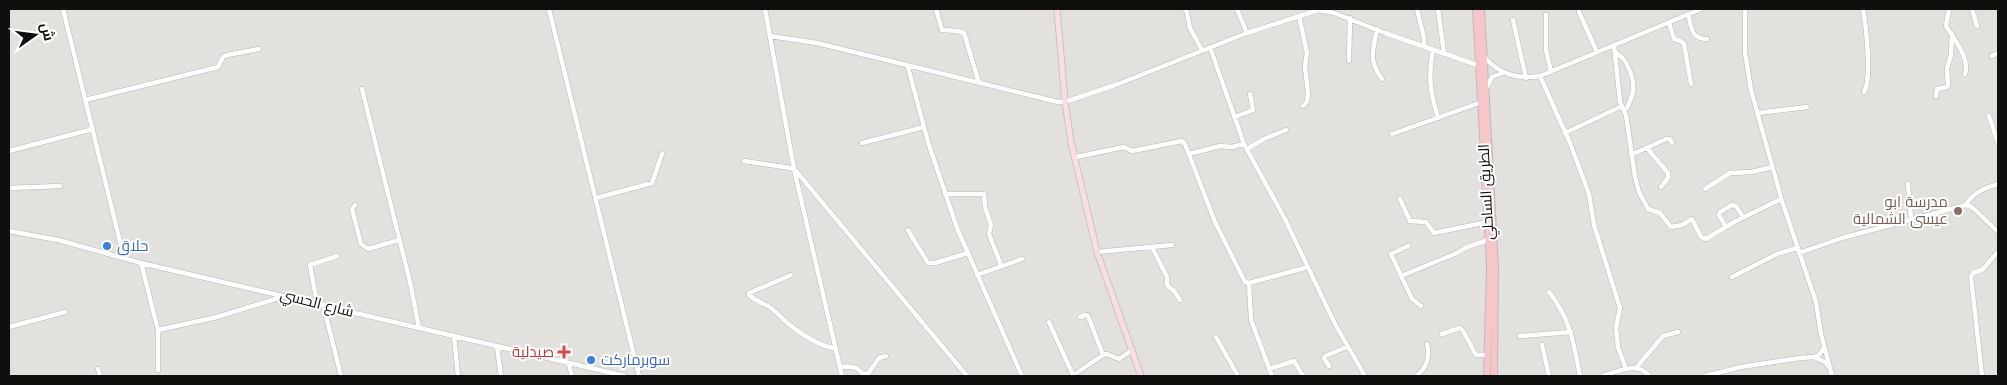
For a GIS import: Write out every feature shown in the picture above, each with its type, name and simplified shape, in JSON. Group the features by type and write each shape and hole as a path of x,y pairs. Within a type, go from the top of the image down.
{"highway":[{"name":"الطريق الساحلي","path":"1476,9 1489,240 1487,376"},
{"name":"الطريق الساحلي","path":"1481,9 1487,87 1496,281 1494,376"}],"main road":[{"path":"1057,9 1065,102 1070,133 1097,252 1141,376"}],"street":[{"path":"63,9 124,258"},
{"path":"549,9 640,376"},
{"path":"765,9 794,169 842,376"},
{"path":"936,9 942,30 964,33 979,83"},
{"path":"1186,9 1190,28 1202,50"},
{"path":"1238,9 1248,33"},
{"path":"1417,9 1424,45"},
{"path":"1438,9 1444,53"},
{"path":"1579,9 1597,52"},
{"path":"1485,58 1504,73 1526,78 1540,76 1701,9"},
{"path":"1745,9 1746,64 1781,199 1816,302 1824,348 1832,376"},
{"path":"1863,9 1868,83 1864,92"},
{"path":"1949,9 1946,26 1952,34 1966,64 1965,74"},
{"path":"1972,9 1977,26"},
{"path":"770,36 817,42 878,57 908,67 1058,102 1065,102 1118,84 1248,33 1299,16 1325,10 1480,66"},
{"path":"1688,14 1694,36 1707,39"},
{"path":"1546,15 1546,50 1550,72"},
{"path":"1299,16 1307,54 1305,66 1308,94 1307,102 1304,106"},
{"path":"1349,61 1350,18"},
{"path":"1513,20 1526,78"},
{"path":"1669,22 1674,39 1683,42 1691,84"},
{"path":"1377,29 1372,57 1374,68 1382,79"},
{"path":"1936,96 1937,89 1947,87 1948,85 1947,68 1951,55 1952,34"},
{"path":"1614,45 1618,94 1625,107 1631,154 1641,196 1648,209 1660,213 1671,227 1682,225 1692,219 1703,239 1715,235 1744,217 1781,199"},
{"path":"1210,47 1246,147 1269,187 1347,347 1365,376"},
{"path":"86,100 218,67 223,57 227,54 259,49"},
{"path":"1433,49 1429,88 1438,118"},
{"path":"1565,133 1625,107 1633,93 1633,83 1627,65 1620,55 1616,53"},
{"path":"1992,56 1998,53"},
{"path":"908,67 945,194 968,253 1022,376"},
{"path":"1487,87 1492,78 1504,73"},
{"path":"1540,76 1589,194 1594,225 1619,306 1620,313 1616,328 1618,347 1626,369"},
{"path":"362,89 419,328"},
{"path":"1235,117 1253,110 1250,94"},
{"path":"1392,134 1482,102"},
{"path":"1758,114 1807,107"},
{"path":"1989,116 1998,144"},
{"path":"862,143 924,127"},
{"path":"9,151 93,129"},
{"path":"1189,154 1220,146 1246,147 1286,130"},
{"path":"1631,154 1666,139 1672,143"},
{"path":"1076,157 1124,147 1132,151 1180,141 1185,144 1219,232 1233,256 1243,279 1249,283 1308,267"},
{"path":"1647,148 1668,173 1668,178 1661,187"},
{"path":"596,198 652,183 662,154"},
{"path":"744,161 794,169 967,376"},
{"path":"1704,189 1730,173 1752,172 1772,167"},
{"path":"1908,184 1912,220"},
{"path":"1966,205 1980,191 1998,184"},
{"path":"9,188 60,186"},
{"path":"945,194 984,194 985,207 991,226 989,234 1002,265"},
{"path":"1400,199 1410,221 1426,222 1434,233 1488,222"},
{"path":"355,205 352,209 361,244 364,248 368,249 399,240"},
{"path":"1726,227 1719,215 1720,212 1732,205 1736,206 1744,217"},
{"path":"1732,277 1777,254 1966,205 1972,207 1998,232"},
{"path":"908,230 928,263 935,263 968,253"},
{"name":"شارع الحسي","path":"9,231 58,240 141,263 286,295 497,347 626,376"},
{"path":"1401,276 1457,253 1467,246 1489,240"},
{"path":"1097,252 1172,245"},
{"path":"1408,246 1391,254 1412,299 1421,306"},
{"path":"1152,247 1167,277 1167,285 1180,300"},
{"path":"1982,376 1971,277 1973,273 1982,270 1998,252"},
{"path":"337,256 310,265 341,376"},
{"path":"978,275 1022,259"},
{"path":"141,263 158,330 158,370"},
{"path":"791,275 749,292 749,295 756,302 765,304 788,323 822,345 836,349"},
{"path":"1249,283 1251,320 1272,376"},
{"path":"1549,292 1557,302 1571,332 1580,376"},
{"path":"158,330 217,316 286,295"},
{"path":"9,327 65,312"},
{"path":"1080,317 1088,316 1103,355"},
{"path":"1049,322 1075,375 1103,355 1107,354 1119,359 1132,350"},
{"path":"1442,334 1458,328 1462,329 1476,355 1488,355"},
{"path":"1520,336 1571,332"},
{"path":"1636,368 1663,336 1678,332"},
{"path":"454,336 458,376"},
{"path":"1216,337 1238,376"},
{"path":"1416,376 1424,370 1429,353 1426,344"},
{"path":"1542,346 1549,376"},
{"path":"497,347 501,376"},
{"path":"1328,366 1324,358 1325,356 1347,347"},
{"path":"1705,376 1741,367 1814,357 1819,355 1824,348"},
{"path":"840,367 849,366 868,374 879,358 886,356"},
{"path":"1814,357 1825,362 1830,368"},
{"path":"1269,369 1294,361 1303,376"},
{"path":"569,364 572,376"},
{"path":"1603,376 1636,368 1643,370 1649,376"},
{"path":"98,369 100,376"}],"place":[{"name":"مدرسة ابو عيسى الشمالية","path":"1958,211"},
{"name":"حلاق","path":"107,246"},
{"name":"صيدلية","path":"564,352"},
{"name":"سوبرماركت","path":"591,360"}]}
